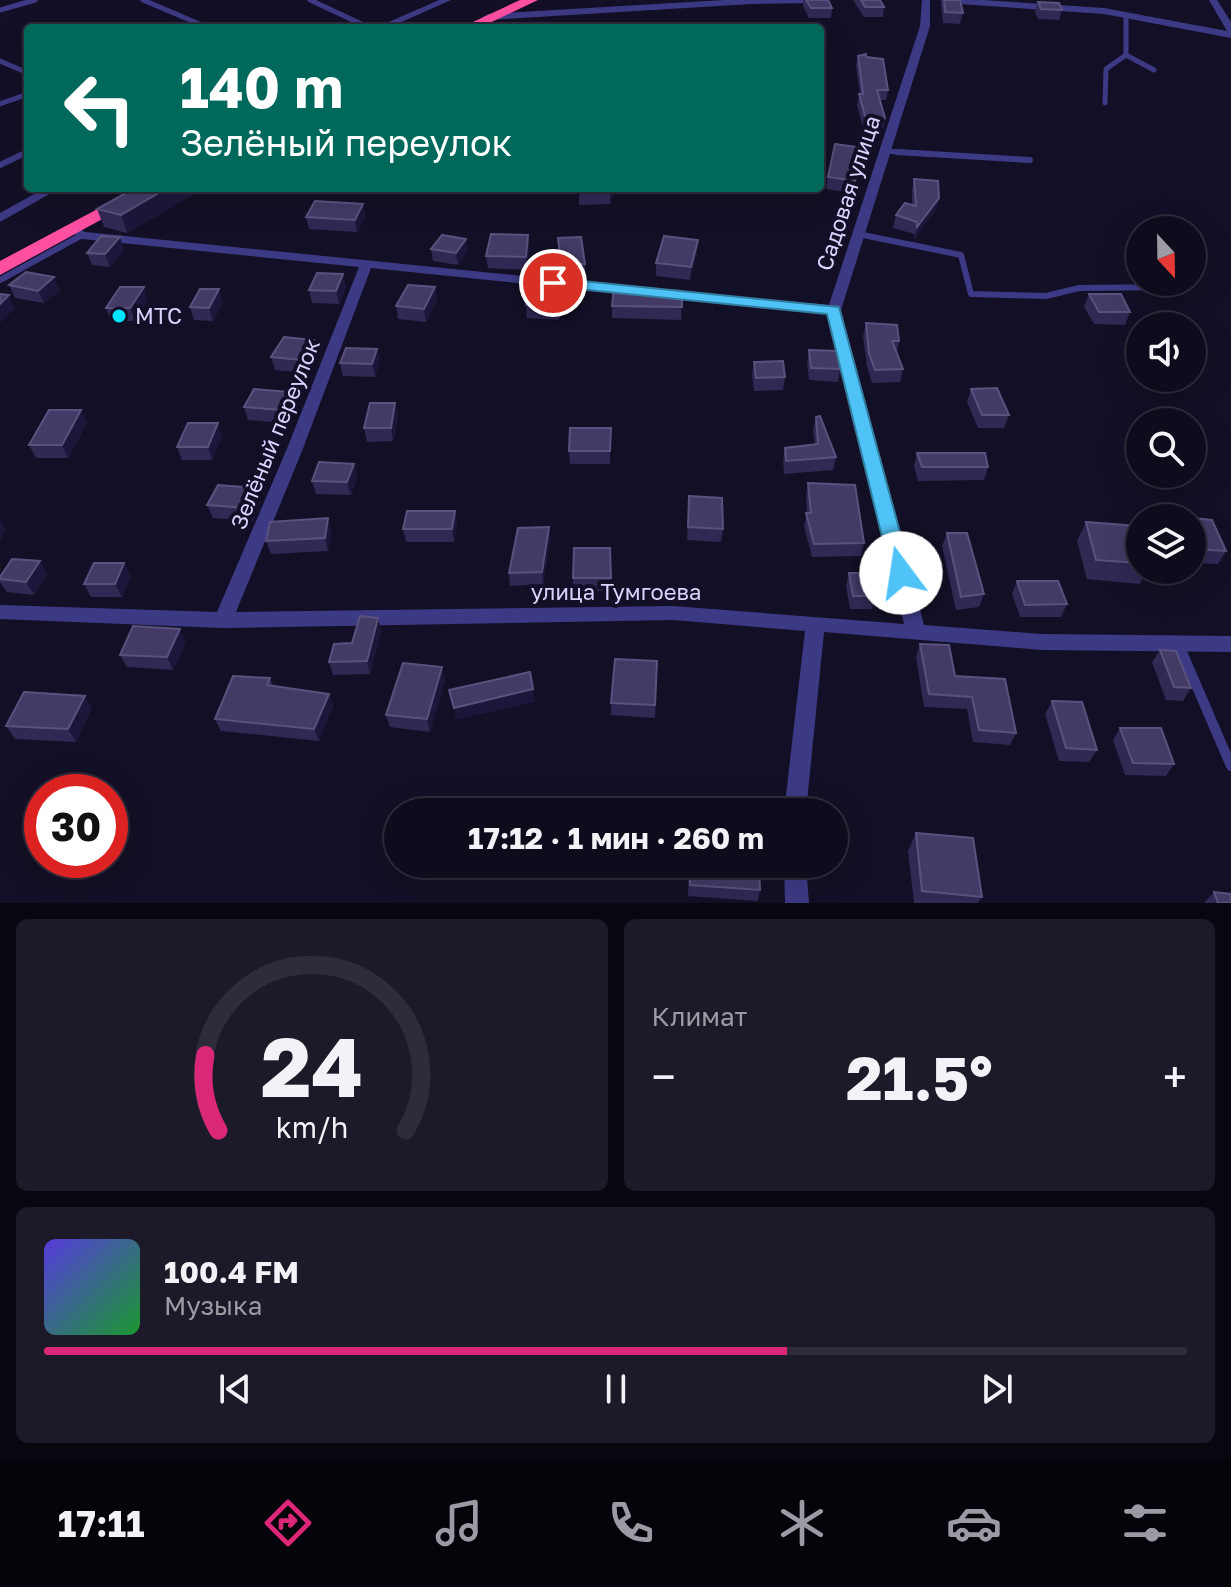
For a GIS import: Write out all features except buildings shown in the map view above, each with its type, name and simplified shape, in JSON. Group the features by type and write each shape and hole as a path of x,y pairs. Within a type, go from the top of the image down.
{"highway":[{"path":"468,24 531,0"},
{"path":"467,24 512,7"},
{"path":"0,252 112,192"},
{"path":"0,269 77,232 143,192"}],"street":[{"path":"390,24 447,0"},
{"path":"488,17 512,7 822,0"},
{"name":"Садовая улица","path":"834,310 925,26 926,0"},
{"path":"944,0 1126,15 1231,33"},
{"path":"1213,0 1231,33"},
{"path":"0,218 47,192"},
{"path":"77,232 366,265 834,310 916,632"},
{"name":"Зелёный переулок","path":"223,620 294,451 366,265"},
{"name":"улица Тумгоева","path":"0,612 223,620 673,613 1042,642 1231,644"},
{"path":"797,798 815,626"},
{"path":"796,878 797,903"}],"lane":[{"path":"0,10 35,0"},
{"path":"143,0 200,24"},
{"path":"315,1 362,24"},
{"path":"1126,15 1126,55"},
{"path":"1126,55 1154,70"},
{"path":"1105,103 1106,69 1126,55"},
{"path":"0,61 24,71"},
{"path":"0,104 24,95"},
{"path":"885,151 1030,160"},
{"path":"0,165 24,153"},
{"path":"0,280 77,232"},
{"path":"858,234 961,255 971,294 1046,296 1079,288 1126,288"},
{"path":"1179,645 1231,766"}],"place":[{"name":"МТС","path":"119,316"}],"route":[{"path":"553,283 834,310 901,573"}]}
